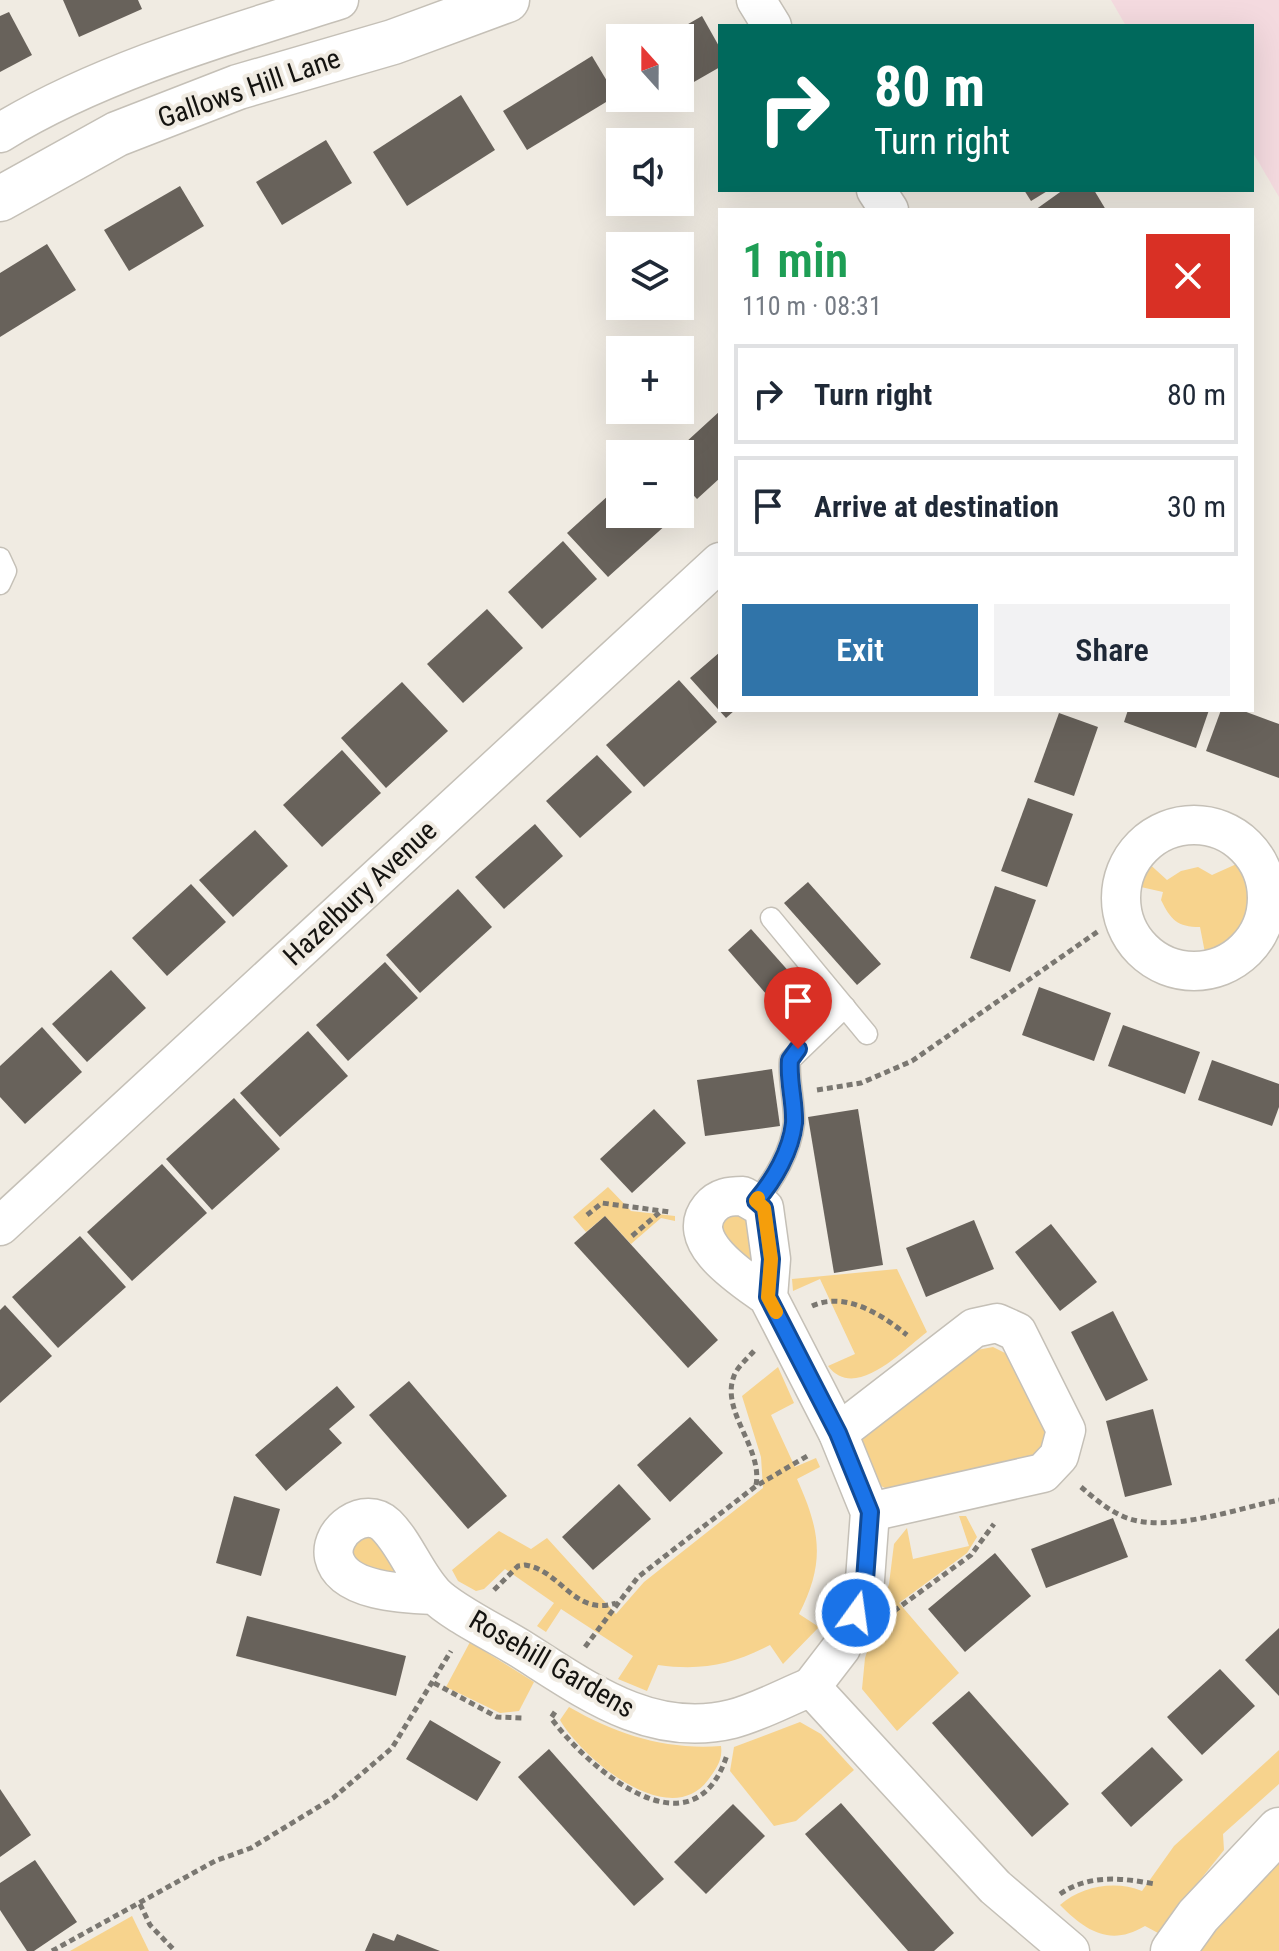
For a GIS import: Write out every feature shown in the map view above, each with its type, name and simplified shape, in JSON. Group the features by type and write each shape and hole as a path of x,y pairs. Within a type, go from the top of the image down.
{"street":[{"name":"Gallows Hill Lane","path":"0,133 65,97 248,29 339,0"},
{"name":"Gallows Hill Lane","path":"0,199 117,134 238,87 393,42 507,0"},
{"path":"756,0 771,24"},
{"name":"Hazelbury Avenue","path":"0,1226 718,564"},
{"path":"768,1297 740,1277 707,1244 703,1231 706,1213 716,1201 743,1196 764,1208 771,1259 768,1297 829,1441 870,1512 865,1580 856,1613 841,1648 811,1687 995,1887 1070,1951"},
{"path":"829,1441 974,1328 997,1323 1017,1332 1066,1430 1059,1456 1043,1473 870,1512"},
{"name":"Rosehill Gardens","path":"434,1595 605,1701 641,1716 686,1724 733,1719 811,1687"},
{"path":"1173,1951 1198,1916 1279,1830"}],"lane":[{"path":"0,558 6,571 0,584"},
{"path":"771,918 867,1034"},
{"path":"756,1201 768,1187 789,1143 794,1122 790,1060 845,1007"}],"path":[{"path":"810,1091 861,1083 912,1061 1100,930"},
{"path":"587,1215 602,1203 683,1213"},
{"path":"632,1236 661,1211"},
{"path":"807,1308 827,1299 847,1303 867,1310 912,1339"},
{"path":"756,1486 755,1461 732,1396 734,1374 760,1344"},
{"path":"584,1649 638,1577 756,1486 829,1441"},
{"path":"1068,1478 1107,1508 1127,1518 1152,1524 1279,1500"},
{"path":"886,1614 910,1602 971,1555 998,1518"},
{"path":"489,1596 518,1566 525,1565 532,1566 585,1604 605,1607 617,1603"},
{"path":"52,1951 215,1861 251,1848 333,1798 392,1748 434,1683 454,1645"},
{"path":"434,1683 497,1717 524,1718"},
{"path":"557,1707 551,1718 562,1733 606,1775 646,1800 694,1799 709,1787 723,1766 727,1753 724,1741"},
{"path":"1055,1898 1081,1883 1097,1880 1119,1878 1155,1884"},
{"path":"140,1904 150,1925 175,1951"}],"shaded area":[{"path":"1111,0 1279,0 1279,197 1254,154 1254,24 1125,24"},
{"path":"1145,860 1167,880 1181,871 1198,867 1212,875 1241,862 1251,893 1251,907 1242,930 1221,950 1206,958 1200,927 1180,924 1172,917 1161,900 1163,892 1132,885"},
{"path":"608,1187 631,1211 675,1216 675,1221 661,1218 631,1244 605,1216 586,1232 573,1217"},
{"path":"720,1212 750,1213 759,1260 751,1268 718,1233"},
{"path":"897,1269 927,1332 892,1360 865,1376 839,1376 828,1366 855,1354 820,1279 793,1291 792,1279"},
{"path":"993,1347 1013,1357 1050,1432 1045,1454 891,1491 873,1482 858,1449 865,1433 878,1419 977,1350"},
{"path":"778,1367 794,1403 771,1415 795,1467 816,1458 820,1467 797,1479 811,1514 817,1546 813,1578 799,1614 819,1627 783,1664 770,1645 716,1665 658,1665 647,1691 618,1679 633,1656 561,1609 546,1632 537,1626 554,1603 505,1569 484,1589 476,1591 458,1581 452,1570 499,1531 531,1549 547,1538 616,1614 644,1582 763,1488 761,1457 742,1396"},
{"path":"959,1516 966,1516 977,1537 967,1553 899,1603 959,1673 897,1731 862,1689 865,1658 889,1584 894,1544 907,1528 913,1559 969,1546"},
{"path":"371,1532 403,1578 351,1563 354,1537"},
{"path":"470,1642 534,1682 519,1711 500,1713 446,1687"},
{"path":"569,1707 624,1733 661,1743 721,1746 720,1760 708,1780 691,1794 672,1798 650,1794 606,1769 571,1736 560,1720"},
{"path":"800,1722 821,1734 854,1770 796,1821 774,1826 730,1771 734,1747"},
{"path":"1279,1750 1279,1784 1223,1834 1224,1850 1158,1933 1145,1926 1121,1935 1099,1933 1079,1922 1060,1905 1078,1893 1099,1887 1121,1886 1142,1891 1174,1846"},
{"path":"1279,1863 1279,1951 1197,1951"},
{"path":"132,1916 149,1951 70,1951"}],"building":[{"path":"63,0 138,0 142,9 79,37"},
{"path":"9,12 32,55 0,72 0,16"},
{"path":"702,16 718,44 718,68 694,82 694,24 688,24"},
{"path":"592,56 606,79 606,102 527,150 503,111"},
{"path":"461,95 495,150 407,206 373,152"},
{"path":"326,140 352,183 282,225 256,182"},
{"path":"180,186 204,226 129,271 104,230"},
{"path":"1025,192 1046,192 1031,201"},
{"path":"1060,192 1095,192 1105,208 1038,208"},
{"path":"47,244 76,290 0,337 0,273"},
{"path":"718,413 718,480 697,499 694,496 694,440 688,440"},
{"path":"606,498 606,528 662,528 608,577 567,533"},
{"path":"563,541 597,579 542,629 508,592"},
{"path":"487,609 523,648 463,703 427,664"},
{"path":"718,654 718,709 690,678"},
{"path":"679,680 717,722 644,787 606,745"},
{"path":"402,682 448,731 386,788 341,738"},
{"path":"1127,712 1208,712 1196,748 1124,722"},
{"path":"1220,712 1246,712 1279,724 1279,778 1206,751"},
{"path":"1059,713 1098,727 1074,796 1034,782"},
{"path":"342,750 381,793 322,847 283,805"},
{"path":"597,755 632,792 580,838 546,801"},
{"path":"1028,798 1073,814 1047,887 1001,871"},
{"path":"535,824 563,856 504,909 475,877"},
{"path":"255,830 288,866 233,917 199,880"},
{"path":"808,882 881,964 857,985 784,903"},
{"path":"191,884 226,922 167,976 132,938"},
{"path":"995,886 1036,900 1010,972 970,958"},
{"path":"458,889 492,927 420,993 386,955"},
{"path":"751,929 824,1011 800,1033 728,950"},
{"path":"385,962 418,998 348,1061 316,1025"},
{"path":"111,970 146,1008 87,1062 52,1024"},
{"path":"1039,987 1111,1013 1094,1061 1022,1035"},
{"path":"1123,1025 1200,1052 1185,1094 1108,1066"},
{"path":"42,1027 82,1072 25,1124 0,1097 0,1066"},
{"path":"308,1031 348,1076 280,1137 240,1093"},
{"path":"1212,1060 1279,1084 1279,1107 1272,1126 1198,1100"},
{"path":"772,1069 780,1126 705,1136 697,1080"},
{"path":"234,1098 280,1149 212,1210 166,1159"},
{"path":"654,1109 686,1143 632,1193 600,1159"},
{"path":"858,1109 883,1265 834,1273 808,1117"},
{"path":"162,1164 207,1213 132,1281 87,1232"},
{"path":"605,1216 718,1340 688,1368 574,1243"},
{"path":"974,1220 994,1269 926,1297 906,1248"},
{"path":"1051,1224 1097,1282 1060,1311 1015,1252"},
{"path":"80,1236 126,1287 58,1348 12,1297"},
{"path":"5,1305 52,1356 0,1403 0,1310"},
{"path":"1113,1311 1148,1380 1106,1401 1071,1332"},
{"path":"409,1381 507,1496 468,1529 369,1415"},
{"path":"337,1386 355,1407 329,1429 342,1443 286,1491 255,1455"},
{"path":"1153,1409 1172,1485 1125,1497 1106,1421"},
{"path":"690,1417 723,1453 670,1502 637,1465"},
{"path":"619,1484 651,1519 593,1570 562,1537"},
{"path":"234,1496 280,1509 261,1576 216,1563"},
{"path":"1113,1518 1128,1557 1046,1588 1031,1549"},
{"path":"995,1553 1031,1596 965,1652 928,1609"},
{"path":"247,1616 406,1656 396,1696 236,1656"},
{"path":"1279,1628 1279,1696 1245,1660"},
{"path":"1220,1669 1255,1706 1202,1755 1167,1717"},
{"path":"969,1691 1069,1804 1032,1837 932,1723"},
{"path":"430,1720 501,1762 477,1801 406,1759"},
{"path":"1152,1747 1183,1780 1131,1827 1101,1793"},
{"path":"549,1749 664,1879 634,1906 518,1777"},
{"path":"0,1789 31,1835 0,1857"},
{"path":"841,1803 954,1933 934,1951 908,1951 805,1834"},
{"path":"733,1804 765,1836 706,1894 674,1862"},
{"path":"35,1860 77,1922 34,1951 27,1951 0,1910 0,1883"},
{"path":"373,1933 394,1941 397,1934 440,1951 365,1951"}],"slow traffic":[{"path":"758,1198 756,1201 764,1208 771,1259 768,1297 776,1312"}],"route":[{"path":"798,1049 790,1060 794,1122 789,1143 768,1187 756,1201 764,1208 771,1259 768,1297 838,1433 870,1512 865,1580 856,1613"}]}
